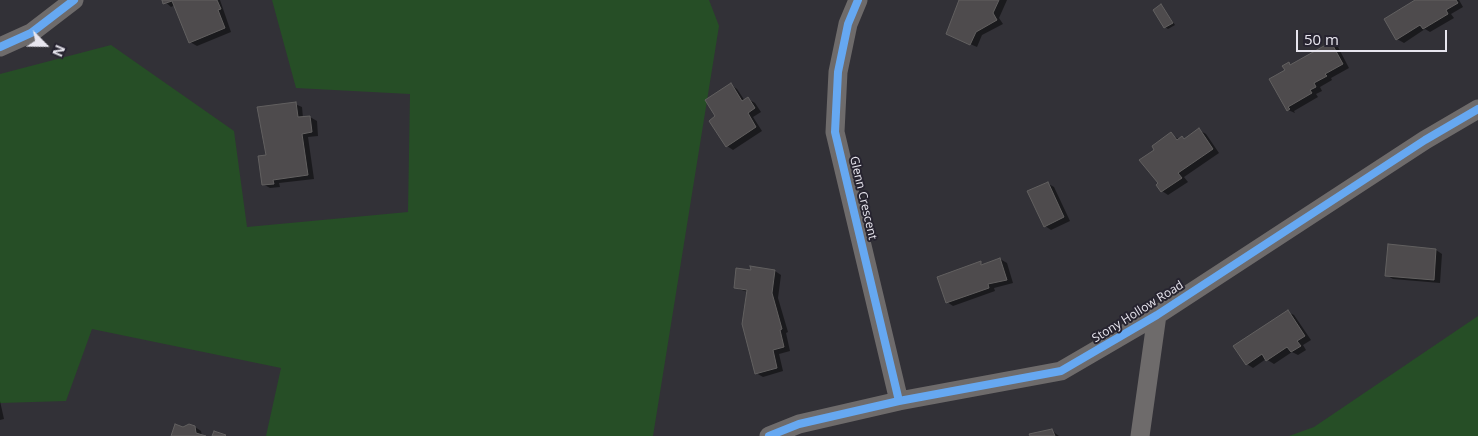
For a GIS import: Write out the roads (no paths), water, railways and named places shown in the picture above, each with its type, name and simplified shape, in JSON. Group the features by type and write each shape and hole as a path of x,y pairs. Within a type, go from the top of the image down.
{"street":[{"path":"0,47 31,33 74,0"},
{"name":"Glenn Crescent","path":"858,0 848,24 838,72 835,132 899,401"},
{"name":"Stony Hollow Road","path":"769,436 799,424 899,401 1061,371 1157,315 1416,145 1478,109"},
{"path":"1140,436 1157,315"}]}
